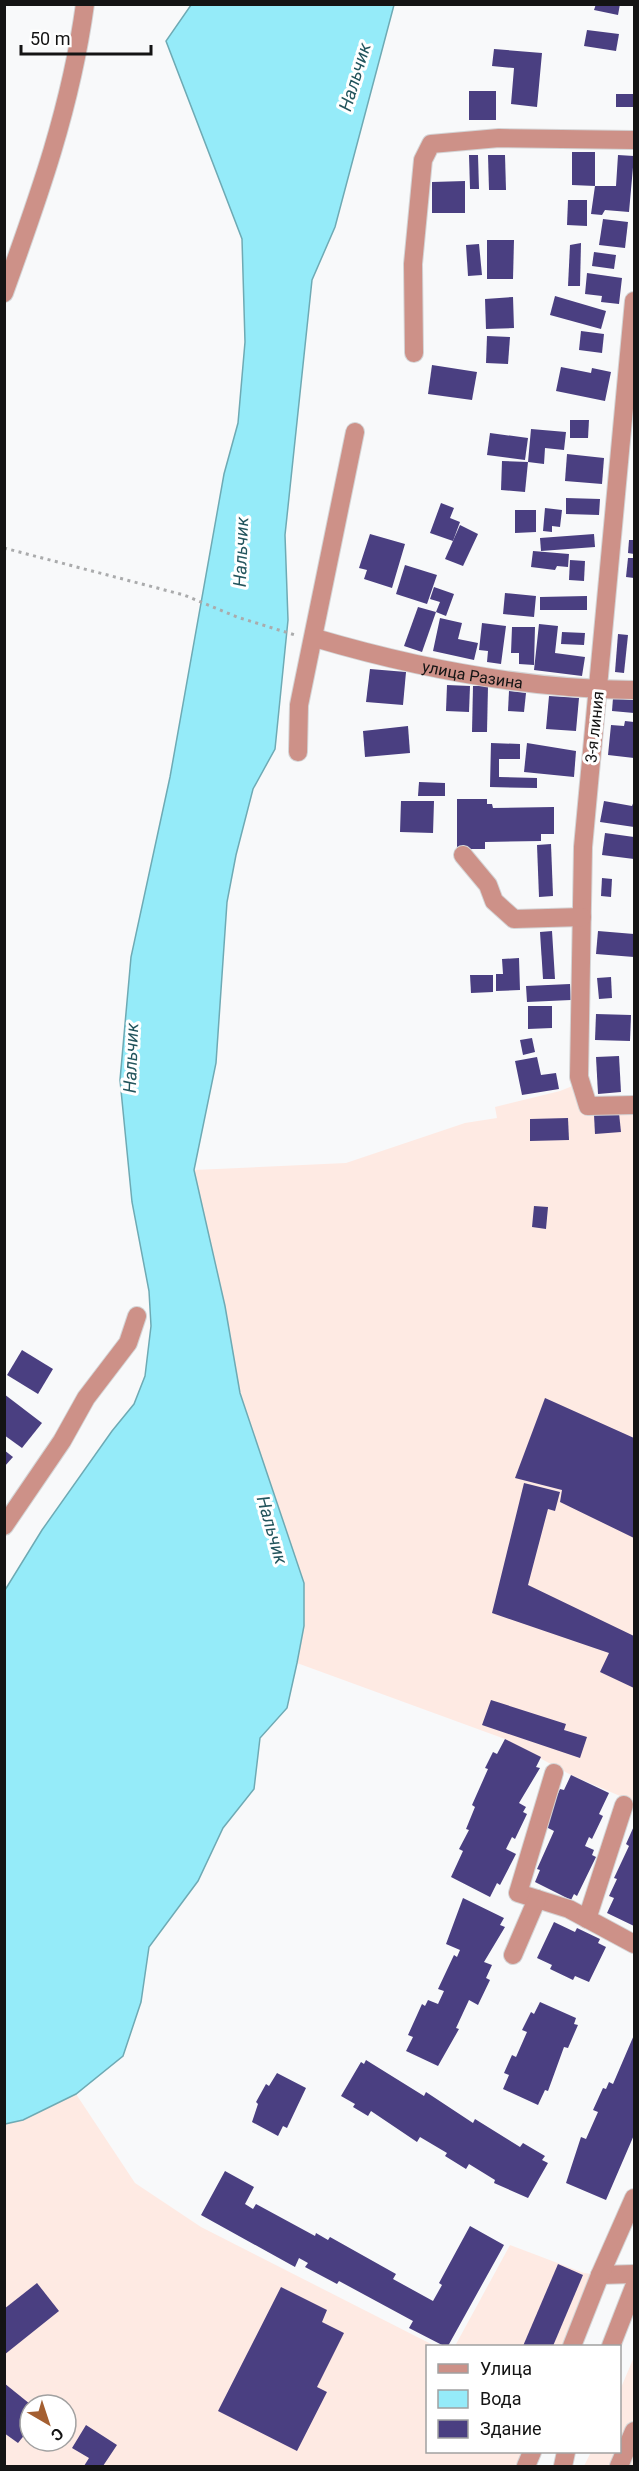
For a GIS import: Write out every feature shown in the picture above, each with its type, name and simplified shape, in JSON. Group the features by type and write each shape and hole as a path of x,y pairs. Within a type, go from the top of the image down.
{"street":[{"path":"4,293 54,153 80,43 85,4"},
{"path":"414,353 413,264 423,160 431,144 488,139 634,140"},
{"name":"3-я линия","path":"634,302 583,847 579,1077 583,1096 588,1106 597,1108 634,1105"},
{"path":"298,752 299,705 315,638 355,432"},
{"name":"улица Разина","path":"315,638 387,659 455,674 598,690 634,690"},
{"path":"463,855 488,885 494,901 514,919 582,917"},
{"path":"4,1526 62,1441 86,1398 128,1343 137,1316"},
{"path":"554,1773 518,1893 569,1909 634,1944"},
{"path":"587,1919 624,1805"},
{"path":"513,1955 537,1899"},
{"path":"572,2345 634,2198"},
{"path":"600,2275 634,2274"},
{"path":"610,2345 634,2287"},
{"path":"619,2466 634,2431"}],"path":[{"path":"4,548 184,595 237,617 300,637 315,638"}],"shaded area":[{"path":"580,1083 583,1096 634,1105 634,1802 571,1775 505,1739 297,1663 304,1626 304,1583 240,1393 225,1306 194,1170 346,1163 465,1123 497,1118 495,1107 560,1091"},
{"path":"76,2094 135,2183 201,2227 433,2345 426,2345 426,2453 532,2453 526,2466 5,2466 4,2124 23,2120"},
{"path":"510,2245 584,2273 600,2275 572,2345 456,2345"},
{"path":"634,2357 634,2466 584,2466 590,2453 621,2453 621,2388"}],"water":[{"name":"Нальчик","path":"191,5 394,5 335,227 312,280 285,535 288,620 275,749 253,789 236,855 227,902 216,1063 194,1170 225,1306 240,1393 304,1583 304,1626 287,1708 260,1738 254,1789 223,1828 198,1881 149,1947 141,2002 123,2056 76,2094 23,2120 5,2124 5,1590 42,1530 112,1431 134,1404 145,1376 151,1326 149,1291 132,1202 120,1080 131,957 170,777 224,474 238,423 245,342 242,239 166,41"}],"building":[{"path":"596,4 620,4 618,15 594,10"},
{"path":"587,30 619,34 616,51 584,46"},
{"path":"494,49 542,53 537,107 511,104 514,68 492,66"},
{"path":"469,91 496,91 496,120 469,120"},
{"path":"616,94 634,94 634,107 616,107"},
{"path":"572,152 595,152 595,186 572,185"},
{"path":"469,155 478,155 479,189 470,189"},
{"path":"488,155 505,155 506,190 489,190"},
{"path":"618,155 634,156 629,212 605,210 602,215 591,214 595,186 616,186"},
{"path":"465,181 465,213 432,213 432,182"},
{"path":"568,200 587,200 587,226 567,225"},
{"path":"603,219 628,222 625,248 599,245"},
{"path":"487,240 514,240 513,279 487,279"},
{"path":"581,243 580,286 568,286 570,245"},
{"path":"479,244 482,275 468,276 466,245"},
{"path":"594,252 616,255 614,269 592,266"},
{"path":"587,273 622,278 619,304 601,302 602,296 585,294"},
{"path":"555,296 606,311 601,329 550,315"},
{"path":"513,297 514,328 486,329 485,299"},
{"path":"581,331 604,334 602,353 579,350"},
{"path":"487,336 510,337 508,364 486,363"},
{"path":"432,365 477,372 472,400 428,394"},
{"path":"561,367 591,373 592,368 611,372 605,401 556,391"},
{"path":"570,420 589,420 588,438 570,438"},
{"path":"531,429 566,432 564,450 545,448 544,464 528,462"},
{"path":"490,433 528,438 525,460 487,455"},
{"path":"567,454 604,458 602,484 565,481"},
{"path":"502,461 528,462 525,492 501,490"},
{"path":"566,498 600,499 599,515 566,514"},
{"path":"441,503 454,508 450,518 460,522 453,541 430,533"},
{"path":"545,508 562,510 560,527 552,526 552,532 543,531"},
{"path":"515,510 536,510 536,532 515,533"},
{"path":"460,525 478,534 463,566 445,559"},
{"path":"370,534 405,544 392,588 364,579 367,570 359,568"},
{"path":"594,534 595,547 541,551 540,538"},
{"path":"629,540 634,540 634,554 628,553"},
{"path":"533,551 569,554 568,567 557,566 555,570 531,567"},
{"path":"628,558 634,558 634,578 626,577"},
{"path":"570,560 585,561 584,581 569,580"},
{"path":"405,565 437,575 427,604 396,594"},
{"path":"434,587 454,594 446,616 436,612 440,602 430,599"},
{"path":"505,593 536,596 534,617 503,614"},
{"path":"587,596 587,610 540,610 540,597"},
{"path":"418,607 436,612 422,652 404,646"},
{"path":"440,618 462,623 458,639 478,643 474,660 433,651"},
{"path":"482,623 506,626 501,664 487,662 488,651 479,650"},
{"path":"539,624 558,626 555,653 585,657 582,676 534,670"},
{"path":"512,627 535,627 534,665 519,664 519,653 511,653"},
{"path":"562,632 585,633 584,645 561,644"},
{"path":"618,634 628,635 624,673 615,672"},
{"path":"370,669 406,672 403,705 366,702"},
{"path":"447,685 470,686 469,712 446,711"},
{"path":"473,686 488,686 487,732 472,732"},
{"path":"509,691 526,693 524,712 508,711"},
{"path":"549,696 579,698 576,731 546,729"},
{"path":"613,698 634,700 634,713 612,711"},
{"path":"625,721 634,722 634,758 608,755 611,725 624,726"},
{"path":"408,726 410,753 365,757 363,731"},
{"path":"491,743 520,744 520,759 499,759 499,777 537,778 537,788 490,787"},
{"path":"527,743 576,751 574,777 524,772"},
{"path":"419,782 445,783 445,796 418,796"},
{"path":"457,799 487,799 487,804 492,804 493,808 554,807 554,834 541,834 541,841 485,842 485,849 457,849"},
{"path":"401,801 434,801 433,833 400,832"},
{"path":"604,801 632,806 634,801 634,827 600,822"},
{"path":"605,833 634,837 634,859 602,855"},
{"path":"551,844 553,896 539,897 537,845"},
{"path":"602,878 612,879 611,897 601,896"},
{"path":"552,931 555,979 543,979 540,932"},
{"path":"598,931 634,934 634,957 596,954"},
{"path":"519,958 520,990 496,991 496,974 503,974 502,959"},
{"path":"470,975 493,975 493,992 471,993"},
{"path":"611,977 612,998 599,999 597,978"},
{"path":"570,984 571,1000 527,1002 526,986"},
{"path":"528,1006 552,1006 552,1028 528,1029"},
{"path":"596,1014 631,1015 630,1041 595,1040"},
{"path":"532,1038 535,1052 523,1055 520,1040"},
{"path":"619,1056 621,1092 598,1094 596,1057"},
{"path":"537,1057 541,1075 556,1073 559,1089 522,1095 515,1061"},
{"path":"619,1113 621,1132 595,1134 594,1115"},
{"path":"568,1118 569,1140 530,1141 530,1119"},
{"path":"534,1206 548,1207 546,1229 532,1227"},
{"path":"22,1350 53,1369 38,1394 7,1375"},
{"path":"4,1394 42,1423 22,1448 4,1435"},
{"path":"545,1398 634,1438 634,1538 560,1502 562,1490 515,1478"},
{"path":"4,1450 13,1457 4,1467"},
{"path":"524,1483 560,1492 555,1511 548,1509 528,1585 634,1636 634,1688 600,1672 609,1653 492,1613"},
{"path":"491,1700 566,1724 564,1730 587,1737 580,1758 482,1725"},
{"path":"505,1739 541,1757 536,1767 540,1768 519,1803 526,1807 523,1812 527,1814 515,1839 512,1837 506,1849 516,1854 500,1885 497,1883 490,1897 451,1877 463,1851 459,1849 469,1830 466,1829 475,1807 472,1805 488,1769 485,1768 493,1752 497,1754"},
{"path":"571,1775 609,1793 599,1814 603,1816 592,1839 589,1837 585,1846 594,1850 592,1855 596,1857 577,1896 574,1894 571,1900 535,1882 540,1870 537,1869 554,1831 546,1827 551,1816 548,1815 560,1789 564,1790"},
{"path":"634,1826 634,1926 607,1913 614,1898 609,1896 617,1879 614,1878 629,1846 626,1844"},
{"path":"463,1898 504,1918 500,1925 505,1927 484,1962 492,1965 486,1978 490,1980 478,2005 469,2000 456,2028 459,2029 438,2066 406,2051 413,2037 408,2035 422,2004 425,2006 428,2000 438,2004 444,1991 438,1989 454,1955 457,1957 460,1950 446,1944"},
{"path":"554,1922 575,1932 577,1928 600,1939 598,1943 606,1947 589,1982 575,1976 573,1980 550,1969 552,1965 537,1958"},
{"path":"540,2002 576,2018 574,2024 578,2025 568,2048 564,2047 548,2091 545,2090 538,2105 503,2089 509,2075 504,2073 512,2055 516,2057 527,2032 522,2030 531,2012 534,2014"},
{"path":"634,2035 634,2135 606,2200 566,2183 581,2137 586,2139 598,2112 593,2110 603,2088 606,2089 609,2082 613,2084"},
{"path":"366,2060 424,2096 426,2092 473,2123 475,2119 520,2147 523,2143 545,2156 542,2160 548,2163 528,2198 494,2183 495,2180 469,2164 466,2169 445,2156 447,2153 420,2137 417,2142 371,2111 368,2116 353,2107 355,2104 341,2096 361,2062 364,2064"},
{"path":"277,2073 306,2088 287,2128 283,2126 278,2136 252,2122 258,2104 256,2102 266,2084 269,2086"},
{"path":"225,2171 254,2187 245,2204 253,2209 256,2204 315,2236 316,2233 328,2240 330,2237 396,2274 393,2279 433,2301 442,2285 439,2283 470,2226 504,2245 449,2345 442,2345 409,2328 413,2321 339,2281 337,2284 305,2267 308,2263 299,2258 295,2267 201,2215"},
{"path":"558,2264 583,2275 553,2345 523,2345"},
{"path":"37,2283 59,2311 4,2355 4,2309"},
{"path":"281,2287 327,2310 322,2322 344,2333 317,2387 327,2392 297,2451 218,2411"},
{"path":"4,2383 18,2394 18,2443 4,2433"},
{"path":"86,2425 117,2445 103,2466 84,2466 89,2458 78,2452 78,2438"}]}
